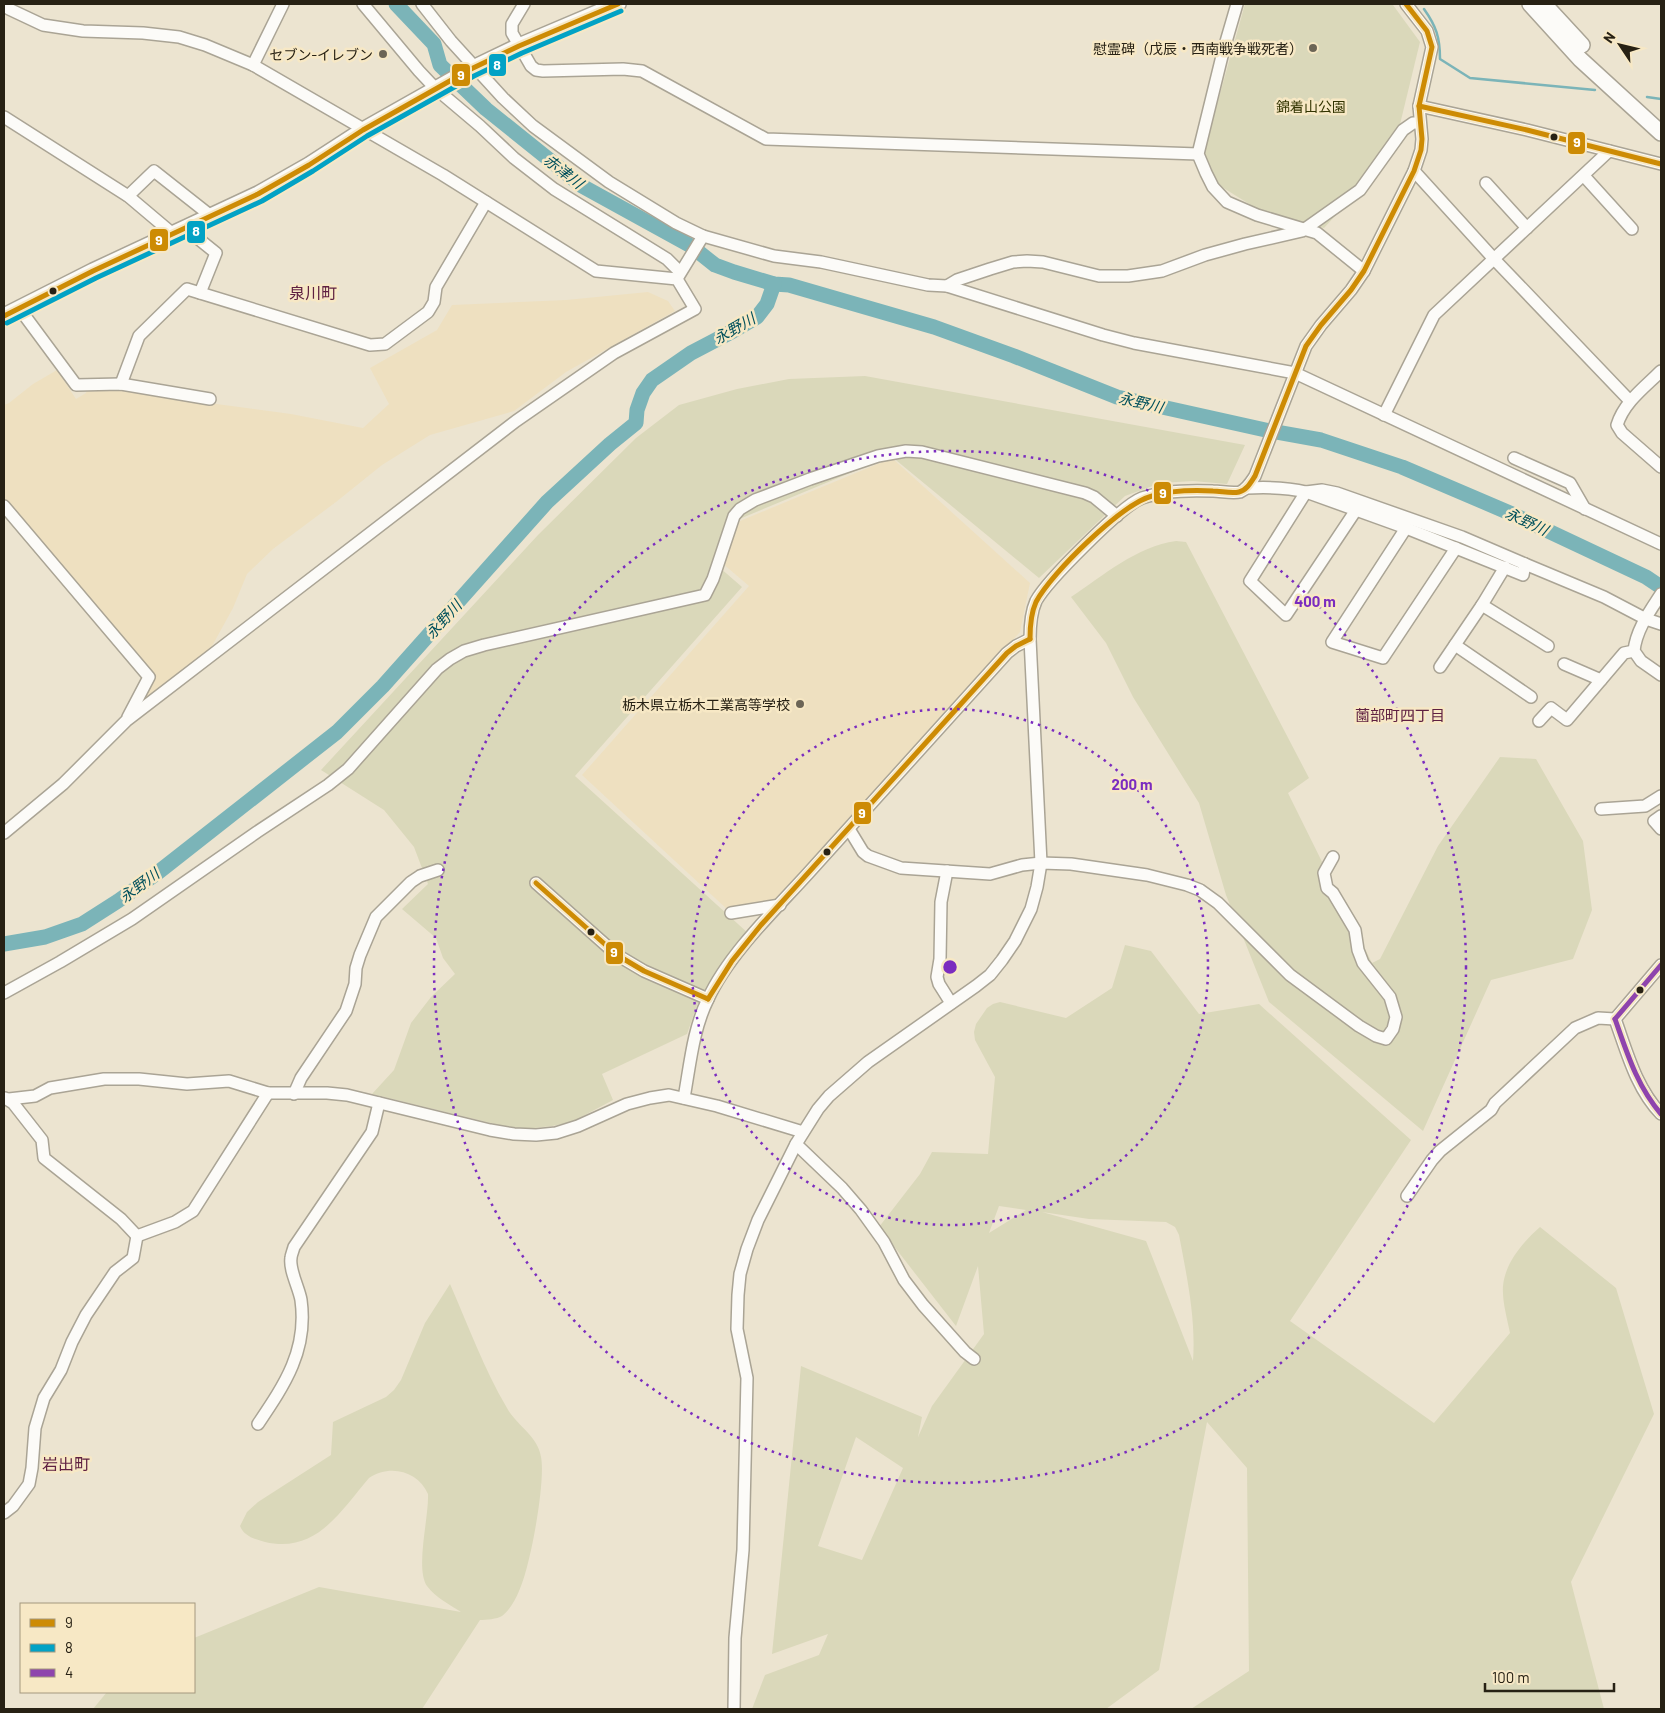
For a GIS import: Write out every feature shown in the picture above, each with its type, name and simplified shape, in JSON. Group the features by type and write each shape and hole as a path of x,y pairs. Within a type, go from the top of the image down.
{"main road":[{"path":"4,316 93,271 284,180 363,130 473,68 519,46 618,4"},
{"path":"1530,4 1580,59 1661,133"},
{"path":"1544,4 1598,62 1661,120"}],"street":[{"path":"253,65 283,4"},
{"path":"4,833 63,784 126,721 516,421 614,353 695,309 681,272 668,260 554,189 514,158 419,71 363,4"},
{"path":"422,4 473,68 533,126 609,182 702,238 774,256 821,262 928,285 946,286 1134,344 1294,378 1384,415 1661,544"},
{"path":"524,4 512,24 512,33 531,66 536,70 623,69 642,71 766,138 1198,154"},
{"path":"1237,4 1198,154 1213,187 1227,202 1257,215 1317,233 1364,271"},
{"path":"734,1709 736,1638 743,1550 747,1378 737,1329 740,1274 758,1220 796,1144 829,1096 876,1057 990,975 1016,941 1031,909 1041,863 1030,638 1035,603 1068,562 1117,516 1140,499 1156,494 1196,490 1240,492 1247,488 1255,476 1306,346 1364,271 1414,171 1422,150 1419,106 1432,47 1426,31 1406,4"},
{"path":"8,6 43,25 83,31 142,33 179,37 205,45 253,65 486,202 596,271 681,272"},
{"path":"1419,106 1527,130 1661,164"},
{"path":"4,117 216,253 200,293"},
{"path":"946,286 957,280 990,269 1013,262 1027,261 1043,262 1099,276 1128,276 1162,271 1205,255 1307,229 1360,190 1403,130 1413,123 1420,123"},
{"path":"1384,415 1434,315 1609,151"},
{"path":"128,196 154,171 211,216"},
{"path":"1414,171 1494,260 1630,402"},
{"path":"1584,176 1632,229"},
{"path":"1486,183 1527,228"},
{"path":"121,384 138,336 187,289 370,346 385,344 428,312 434,302 436,286 486,202"},
{"path":"681,272 702,238"},
{"path":"19,308 76,384 121,384 210,399"},
{"path":"1661,371 1620,413 1617,425 1622,433 1661,467"},
{"path":"4,993 132,919 328,785 348,769 423,685 450,659 464,651 705,595 734,516 740,509 755,500 878,456 913,451 1085,493 1094,497 1117,516"},
{"path":"1514,458 1570,483 1585,509"},
{"path":"1247,488 1292,488 1406,528 1523,575 1525,564"},
{"path":"1306,492 1322,490 1337,493 1462,537 1649,614 1661,624"},
{"path":"1306,492 1250,581 1286,615 1356,510"},
{"path":"4,506 149,677 126,721"},
{"path":"1406,528 1332,642 1383,658 1456,548"},
{"path":"1440,667 1505,568"},
{"path":"1661,594 1637,637 1634,651 1641,662 1661,675"},
{"path":"1482,605 1548,646"},
{"path":"684,1098 696,1033 708,999 739,951 1007,653 1030,638"},
{"path":"1455,645 1531,696"},
{"path":"1539,721 1551,708 1567,720 1624,653 1634,651"},
{"path":"1564,664 1602,680"},
{"path":"1601,809 1645,806 1661,796"},
{"path":"1661,816 1654,821 1661,830"},
{"path":"849,829 863,852 868,856 901,868 990,874 1022,865 1041,863 1071,864 1147,875 1200,890 1218,903 1290,974 1359,1026 1376,1036 1386,1039 1393,1029 1396,1017 1390,997 1363,963 1358,950 1355,930 1333,894 1327,888 1324,873 1333,857"},
{"path":"294,1094 300,1078 346,1011 356,984 356,968 376,917 411,882 420,876 438,870"},
{"path":"947,871 941,902 940,959 937,978 951,1003"},
{"path":"536,883 617,955 644,972 708,999"},
{"path":"731,913 780,905"},
{"path":"1615,1019 1661,965"},
{"path":"1407,1196 1440,1151 1491,1110 1495,1103 1575,1028 1598,1018 1615,1019"},
{"path":"1615,1019 1630,1064 1642,1090 1661,1114"},
{"path":"6,1098 35,1096 50,1088 104,1079 139,1079 186,1084 229,1081 268,1093 328,1093 347,1096 490,1130 536,1135 578,1126 627,1104 650,1098 670,1096 684,1098 803,1132"},
{"path":"137,1236 175,1222 193,1211 268,1093"},
{"path":"6,1098 13,1103 42,1140 44,1158 121,1220 137,1236"},
{"path":"258,1424 291,1370 300,1345 300,1300 290,1260 294,1247 372,1132 379,1103"},
{"path":"796,1144 842,1188 861,1210 884,1242 904,1280 965,1352 974,1359"},
{"path":"4,1513 14,1506 29,1484 35,1428 44,1398 61,1370 72,1342 86,1315 115,1272 133,1258 137,1236"}],"shaded area":[{"path":"648,292 668,301 675,311 566,372 514,411 430,435 382,465 273,549 247,574 233,608 206,657 137,711 152,675 4,503 4,405 33,384 57,370 76,399 86,393 88,388 127,389 179,399 291,414 363,428 389,404 370,368 437,330 452,305 566,300"},
{"name":"栃木県立栃木工業高等学校","path":"892,458 1030,583 1020,632 775,900 728,910 582,775 749,586 722,563 740,521"}],"green space":[{"name":"錦着山公園","path":"1245,4 1390,4 1393,5 1420,42 1393,153 1324,228 1259,210 1217,184 1204,151"},
{"path":"865,376 1245,445 1227,484 1193,481 1161,483 1125,496 1039,578 891,456 737,520 719,567 742,587 575,776 749,934 711,981 697,1005 687,1034 602,1074 613,1100 572,1122 552,1126 525,1129 499,1125 372,1094 394,1070 411,1023 431,997 455,974 443,958 436,938 402,909 428,884 414,847 384,810 321,770 538,535 636,438 679,405 737,389 789,379"},
{"path":"1176,541 1186,542 1309,778 1288,793 1372,963 1380,959 1438,846 1500,757 1536,759 1583,841 1592,910 1573,959 1491,980 1423,1131 1269,1002 1226,895 1199,803 1133,697 1106,643 1071,597 1134,555 1162,544"},
{"path":"1125,945 1151,951 1199,1014 1259,1004 1411,1140 1290,1321 1434,1423 1510,1333 1503,1298 1504,1277 1516,1254 1527,1239 1540,1227 1616,1288 1654,1414 1571,1582 1604,1709 1191,1709 1249,1671 1247,1468 1207,1422 1159,1670 1106,1709 752,1709 765,1675 819,1655 828,1634 772,1654 801,1366 922,1417 918,1437 932,1406 984,1334 978,1266 956,1326 879,1227 920,1174 932,1152 988,1154 995,1077 975,1040 974,1032 976,1024 987,1008 1000,1002 1066,1018 1112,988","holes":["999,1206 1026,1210 989,1233","1042,1212 1089,1219 1166,1222 1175,1227 1179,1235 1190,1298 1194,1345 1193,1361 1146,1241","856,1437 903,1468 862,1560 818,1546"]},
{"path":"450,1284 499,1393 511,1414 536,1443 541,1457 539,1504 528,1564 516,1598 507,1611 497,1618 480,1620 422,1709 93,1709 106,1693 195,1693 195,1638 319,1587 461,1612 434,1594 427,1586 422,1567 422,1555 428,1494 418,1480 403,1472 386,1471 369,1478 348,1504 325,1527 313,1536 299,1542 283,1544 265,1542 247,1535 240,1526 247,1512 258,1502 331,1455 333,1422 386,1397 394,1390 401,1380 425,1323"}],"waterway":[{"name":"永野川","path":"396,4 434,44 440,65 486,109 582,186 691,246 715,265 774,284 789,285 934,327 1117,397 1270,431 1321,440 1402,467 1512,514 1646,577 1661,587"},
{"path":"1424,9 1432,21 1436,32 1440,59 1470,78 1595,90"},
{"path":"1647,97 1661,99"},
{"name":"永野川","path":"4,944 45,937 82,924 156,874 337,732 383,686 547,502 610,444 636,423 637,410 643,393 652,380 691,353 757,317 767,304 774,284"}],"transit line":[{"name":"9","path":"4,316 93,271 258,194 309,165 363,130 471,69 519,46 618,4"},
{"name":"9","path":"1030,639 1033,611 1044,589 1088,541 1123,512 1152,496 1167,493 1190,491 1239,492 1247,488 1255,476 1306,346 1364,271 1414,171 1421,150 1419,106 1432,47 1427,31 1406,4"},
{"name":"8","path":"7,323 96,278 262,201 367,136 474,76 522,53 621,11"},
{"name":"9","path":"1419,106 1527,130 1661,164"},
{"name":"9","path":"708,999 732,961 761,925 1007,653 1030,639"},
{"name":"9","path":"536,883 617,955 644,971 708,999"},
{"name":"4","path":"1615,1019 1661,965"},
{"name":"4","path":"1615,1019 1628,1057 1639,1081 1661,1114"}],"place":[{"name":"慰霊碑（戊辰・西南戦争戦死者）","path":"1313,48"},
{"name":"セブン-イレブン","path":"383,54"},
{"name":"栃木県立栃木工業高等学校","path":"800,704"}],"district":[{"name":"泉川町","path":"313,292"},
{"name":"薗部町四丁目","path":"1400,715"},
{"name":"岩出町","path":"66,1463"}],"water label":[{"name":"赤津川","path":"564,171"}]}
